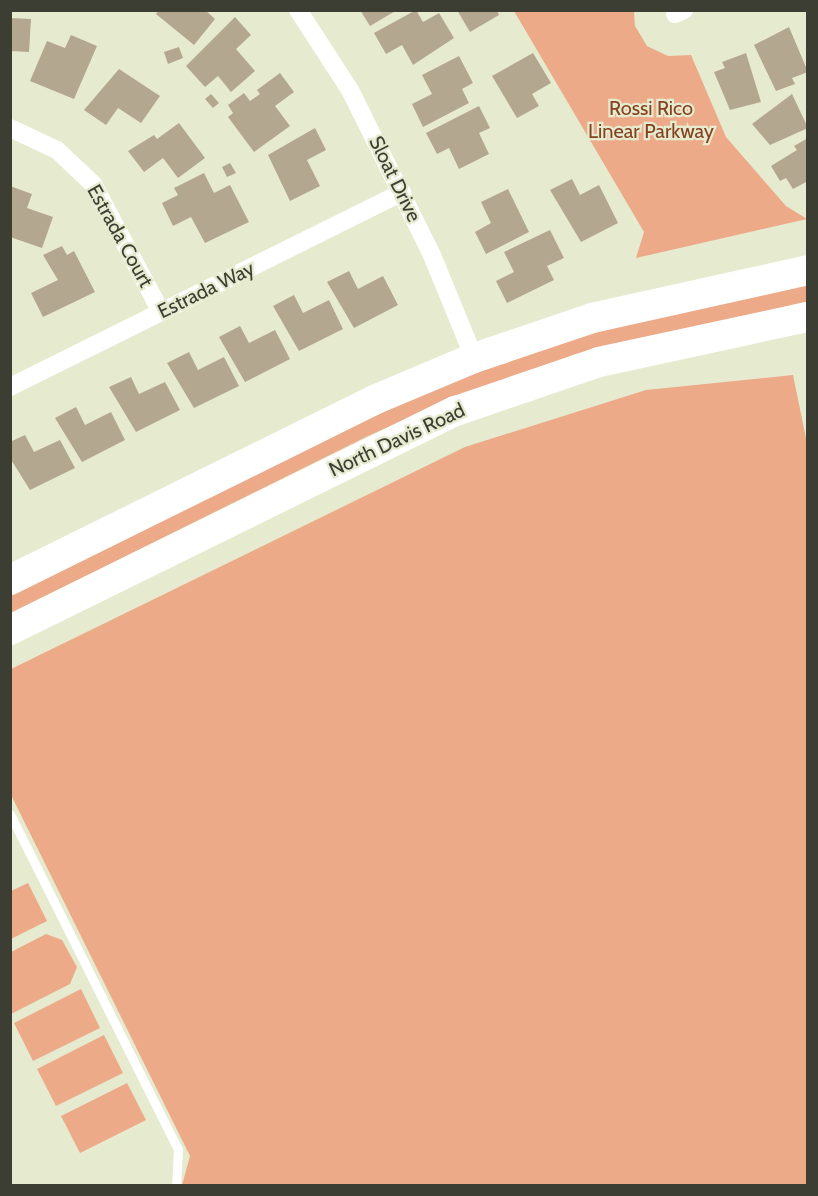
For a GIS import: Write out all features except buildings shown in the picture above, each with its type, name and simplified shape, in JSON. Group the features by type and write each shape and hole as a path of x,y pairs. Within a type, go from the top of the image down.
{"highway":[{"path":"10,580 374,400 474,358 592,318 807,270"},
{"name":"North Davis Road","path":"10,630 456,411 599,362 807,316"}],"street":[{"name":"Sloat Drive","path":"298,10 333,60 402,192 474,358"},
{"name":"Estrada Court","path":"10,128 57,150 93,184 161,312"},
{"name":"Estrada Way","path":"10,387 402,192"}],"lane":[{"path":"10,814 178,1149 176,1185"}],"green space":[{"name":"Rossi Rico Linear Parkway","path":"514,11 634,11 635,26 647,46 668,56 691,55 726,137 786,206 807,219 636,258 644,232"},
{"path":"807,284 807,302 576,354 440,404 368,436 11,613 11,594 295,452 449,382 613,325"},
{"path":"793,375 808,448 807,1185 182,1185 190,1156 11,795 11,669 465,447 646,390"},
{"path":"28,883 47,921 11,939 11,891"},
{"path":"46,934 62,940 77,967 70,984 11,1014 11,952"},
{"path":"81,989 100,1028 33,1061 14,1023"},
{"path":"104,1035 123,1073 56,1106 37,1069"},
{"path":"127,1083 146,1120 80,1153 61,1116"}]}
